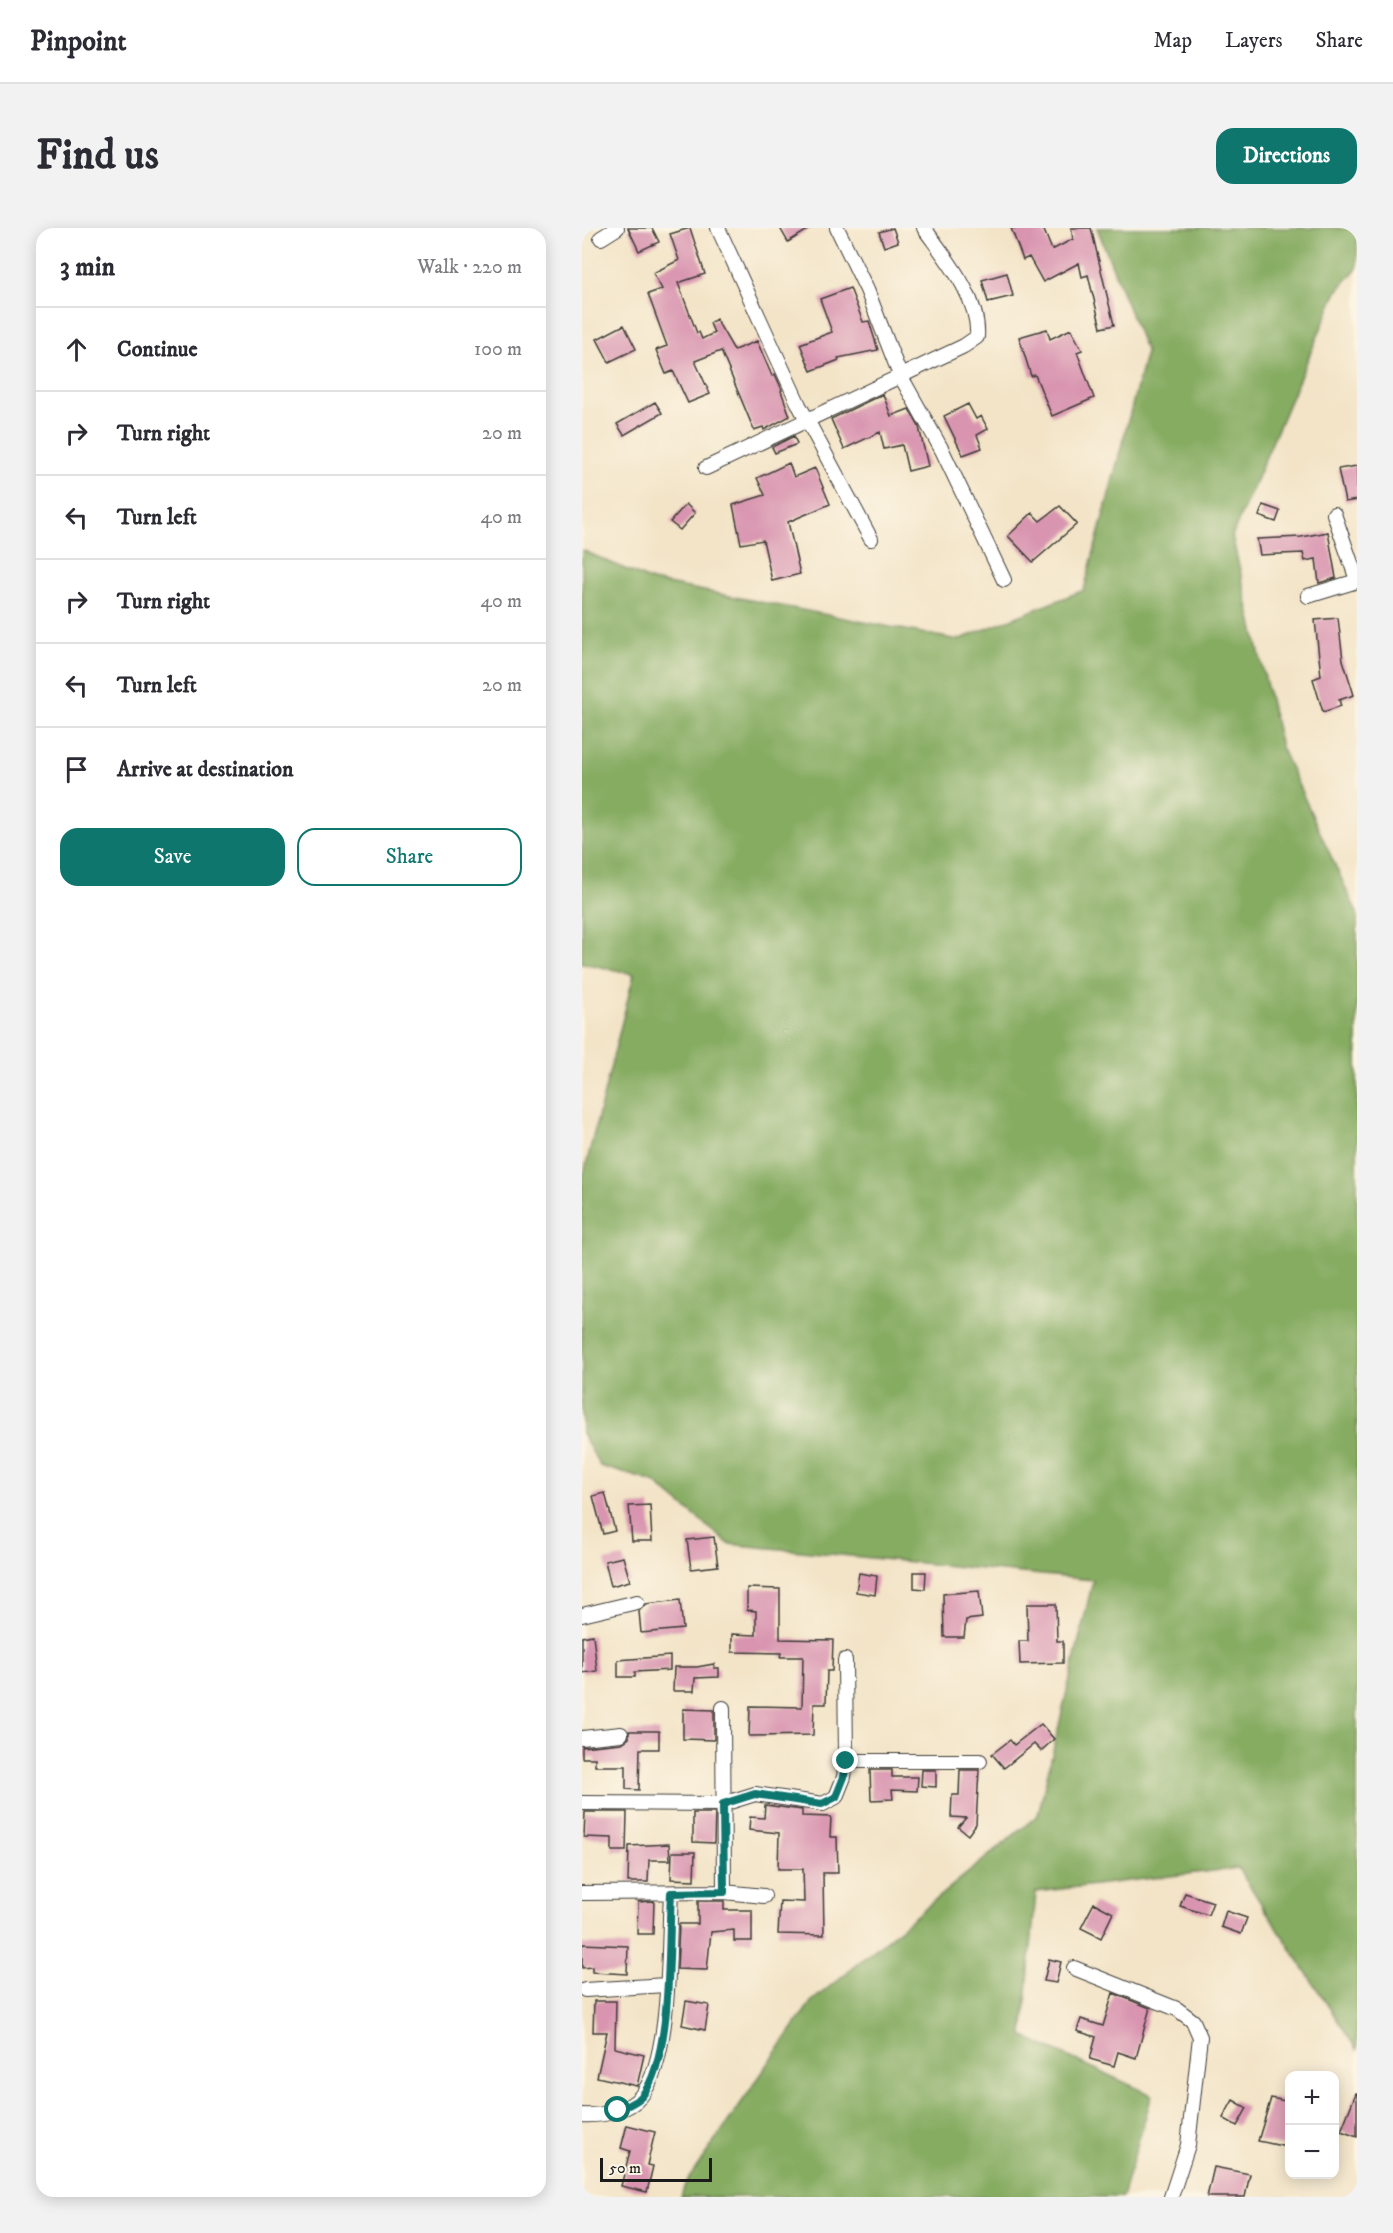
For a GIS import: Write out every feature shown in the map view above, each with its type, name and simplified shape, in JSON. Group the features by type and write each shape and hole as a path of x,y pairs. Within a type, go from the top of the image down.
{"street":[{"path":"601,238 617,228"},
{"path":"718,228 806,418 871,539"},
{"path":"837,228 867,290 900,375 942,450 1004,580"},
{"path":"706,468 806,418 964,346 977,337 978,320 956,273 924,228"},
{"path":"1308,596 1357,580 1334,514"},
{"path":"582,1615 637,1602"},
{"path":"582,1803 723,1804 755,1794 822,1804 836,1797 844,1777 846,1761 845,1660"},
{"path":"723,1708 724,1892"},
{"path":"582,1738 621,1734"},
{"path":"846,1761 980,1761"},
{"path":"582,1893 724,1892 764,1896"},
{"path":"582,2115 600,2116 618,2110 640,2097 651,2081 663,2043 671,1893"},
{"path":"1074,1968 1177,2009 1193,2021 1200,2037 1188,2145 1171,2197"},
{"path":"585,1990 666,1985"}],"green space":[{"path":"1097,228 1357,228 1357,268 1337,291 1232,536 1281,747 1357,913 1357,2050 1238,1868 1036,1892 1023,2036 1152,2095 1122,2197 681,2197 685,2184 811,2002 1038,1815 1093,1580 729,1544 654,1482 600,1466 582,1433 582,1181 634,974 582,963 582,550 652,581 958,640 1084,590 1146,352"}],"building":[{"path":"628,228 652,228 659,242 639,251"},
{"path":"690,228 705,274 678,283 697,333 699,332 702,339 714,333 710,323 716,319 734,350 757,341 772,376 775,374 782,390 790,416 764,430 763,427 754,430 721,351 695,361 710,394 688,403 673,371 666,374 656,350 667,346 648,294 662,289 653,273 679,260 670,234"},
{"path":"780,228 811,228 788,242"},
{"path":"893,228 898,242 884,247 879,232"},
{"path":"1011,228 1043,228 1052,250 1073,239 1071,228 1091,228 1114,325 1101,328 1088,275 1082,277 1079,263 1043,282 1029,257 1023,260"},
{"path":"1007,273 1013,296 988,302 982,280"},
{"path":"850,288 863,322 869,321 878,350 838,358 839,360 811,371 800,344 832,332 820,299"},
{"path":"624,325 636,349 609,362 597,339"},
{"path":"1047,329 1050,339 1071,329 1082,350 1077,352 1094,398 1052,416 1035,375 1031,376 1019,337"},
{"path":"883,394 891,416 909,409 919,427 928,466 908,471 902,445 884,449 880,432 844,449 831,419"},
{"path":"655,402 662,413 624,435 617,424"},
{"path":"968,404 976,419 981,416 988,429 977,435 982,448 963,455 944,416"},
{"path":"794,436 797,444 775,453 772,447"},
{"path":"789,463 794,477 815,468 830,504 788,522 800,574 772,581 763,540 741,544 733,505 765,495 757,478"},
{"path":"1357,466 1357,500 1345,502 1338,469"},
{"path":"686,504 695,513 680,530 670,522"},
{"path":"1263,505 1280,511 1276,522 1259,516"},
{"path":"1060,506 1077,524 1033,562 1008,536 1032,513 1040,521"},
{"path":"1328,532 1336,578 1319,583 1316,559 1305,561 1303,553 1260,555 1257,539 1301,537"},
{"path":"1338,618 1343,660 1354,695 1339,700 1341,706 1323,712 1313,679 1321,676 1315,620"},
{"path":"605,1493 615,1531 603,1534 593,1496"},
{"path":"650,1505 652,1541 632,1541 629,1506"},
{"path":"714,1537 718,1566 691,1569 687,1540"},
{"path":"623,1557 630,1581 611,1586 605,1561"},
{"path":"914,1572 926,1572 925,1589 914,1588"},
{"path":"859,1573 877,1576 875,1595 856,1592"},
{"path":"747,1588 780,1589 780,1639 833,1640 832,1671 827,1671 826,1704 814,1704 813,1735 749,1736 750,1706 802,1707 803,1657 780,1657 781,1653 732,1652 732,1634 756,1635 756,1611 747,1610"},
{"path":"979,1591 982,1618 966,1620 964,1637 944,1637 943,1594"},
{"path":"680,1600 683,1629 641,1633 639,1611 646,1604"},
{"path":"1027,1604 1056,1604 1057,1641 1063,1641 1063,1663 1020,1664 1019,1641 1028,1641"},
{"path":"593,1635 597,1671 582,1673 582,1637"},
{"path":"670,1656 670,1670 635,1672 635,1677 618,1677 618,1660"},
{"path":"714,1664 714,1668 719,1668 719,1677 695,1678 694,1691 673,1691 674,1667"},
{"path":"683,1709 714,1710 714,1740 683,1739"},
{"path":"1041,1724 1054,1739 1041,1751 1034,1744 1004,1768 992,1754 1010,1740 1014,1745"},
{"path":"629,1731 659,1731 659,1749 640,1749 639,1790 626,1789 626,1766 595,1766 595,1758 582,1758 582,1747 622,1743 629,1738"},
{"path":"870,1770 892,1770 892,1777 918,1777 917,1791 892,1790 893,1799 871,1800"},
{"path":"922,1770 936,1770 936,1787 921,1786"},
{"path":"960,1770 979,1770 976,1824 968,1835 958,1827 966,1818 951,1817 952,1795 959,1795"},
{"path":"765,1805 802,1810 802,1816 831,1817 830,1837 837,1837 838,1873 823,1873 824,1935 778,1934 780,1901 804,1902 803,1869 778,1869 779,1833 749,1830 750,1817 764,1818"},
{"path":"585,1812 627,1812 626,1851 612,1851 612,1838 584,1837"},
{"path":"693,1813 715,1813 714,1843 693,1842"},
{"path":"669,1844 670,1860 649,1860 648,1882 628,1882 629,1846"},
{"path":"672,1852 695,1852 694,1880 671,1879"},
{"path":"1185,1893 1213,1902 1208,1915 1180,1906"},
{"path":"654,1901 653,1934 637,1934 638,1902"},
{"path":"698,1901 724,1901 724,1910 752,1910 752,1941 734,1941 734,1930 711,1932 707,1970 677,1969 679,1924 698,1924"},
{"path":"1094,1903 1113,1913 1101,1938 1081,1928"},
{"path":"1226,1911 1247,1918 1241,1934 1221,1927"},
{"path":"582,1944 628,1946 627,1974 592,1972 592,1967 582,1968"},
{"path":"1049,1959 1061,1962 1056,1983 1044,1981"},
{"path":"1113,1993 1150,2008 1136,2058 1118,2052 1114,2066 1090,2059 1096,2037 1077,2031 1081,2019 1103,2026"},
{"path":"594,2001 616,2001 615,2048 644,2055 637,2086 597,2077 607,2032 593,2032"},
{"path":"686,2001 709,2005 705,2030 682,2025"},
{"path":"1357,2093 1357,2137 1341,2131"},
{"path":"1271,2098 1285,2101 1285,2147 1258,2141"},
{"path":"1233,2100 1247,2108 1237,2126 1223,2118"},
{"path":"627,2125 655,2132 647,2165 653,2166 647,2192 621,2186 630,2151 621,2148"},
{"path":"1214,2167 1250,2174 1245,2197 1207,2197"}],"route":[{"path":"618,2110 640,2097 651,2081 663,2043 671,1893 724,1892 723,1804 755,1794 822,1804 836,1797 844,1777 846,1761"}]}
